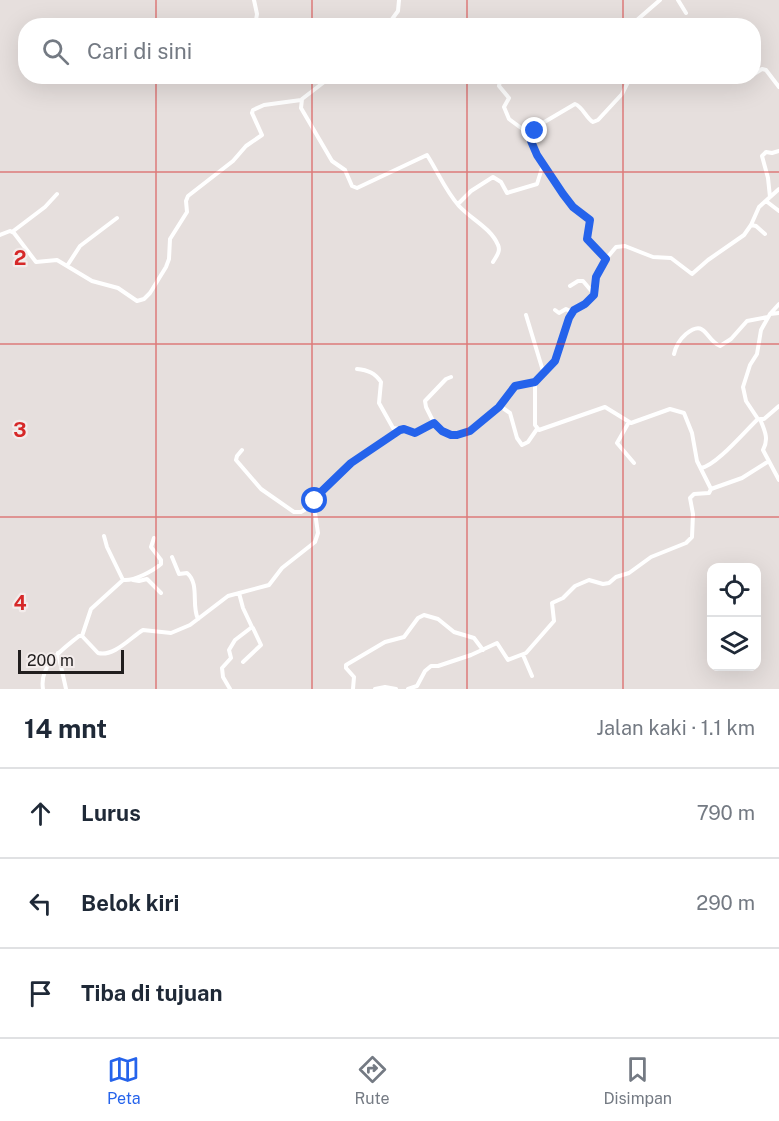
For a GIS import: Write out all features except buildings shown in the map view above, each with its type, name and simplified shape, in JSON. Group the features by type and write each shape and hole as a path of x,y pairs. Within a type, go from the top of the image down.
{"street":[{"path":"254,0 256,18"},
{"path":"392,18 398,10 399,0"},
{"path":"639,18 660,0"},
{"path":"678,0 686,14"},
{"path":"761,70 766,70 779,87"},
{"path":"12,232 19,237 36,262 54,259 92,281 118,288 137,301 144,299 160,279 169,261 170,239 187,212 188,196 262,135 252,113 253,110 264,105 301,100 322,84"},
{"path":"499,84 509,98 504,107 508,116 532,136 534,148 543,164 573,207 590,220 587,239 606,259"},
{"path":"532,136 541,124 575,104 590,120 593,122 598,120 622,94 627,84"},
{"path":"301,100 302,110 332,161 345,170 353,188 427,155 435,172 458,204 488,231 499,246 500,249 493,262"},
{"path":"779,151 766,152 762,156 768,178 768,199 779,211"},
{"path":"458,204 471,191 493,177 501,182 507,193 537,184 543,164"},
{"path":"500,406 510,413 517,438 522,444 528,442 537,429 535,382 556,358 572,312 589,301 594,294 596,277 616,247 625,246 653,257 671,258 692,274 727,245 740,238 751,225 756,211 779,189"},
{"path":"776,194 779,189"},
{"path":"0,235 12,232 45,207 57,194"},
{"path":"67,266 80,246 117,218"},
{"path":"751,225 756,226 765,234"},
{"path":"570,286 582,281 594,294"},
{"path":"779,304 769,315 760,335 759,346 750,365 743,391 767,438 763,450 779,480"},
{"path":"555,310 559,313 566,309 572,312"},
{"path":"674,354 677,343 695,328 705,331 720,346 731,339 747,321 779,313"},
{"path":"526,315 543,371"},
{"path":"357,369 370,371 379,379 381,384 379,403 393,428 414,433 434,423"},
{"path":"451,377 446,379 425,401 434,423 443,432 457,435 476,427 500,406 516,385 535,382"},
{"path":"701,468 708,466 759,419 764,419 779,406"},
{"path":"537,429 545,429 605,407 634,423 670,409 683,412 692,434 696,456 711,489"},
{"path":"629,422 617,443 634,463"},
{"path":"82,636 98,653 103,654 126,643 143,630 171,633 186,628 220,600 269,585 282,568 314,544 318,532 314,505 320,493 351,463 401,429"},
{"path":"242,450 236,460 264,492 294,512 301,512 314,505"},
{"path":"408,689 417,686 425,671 431,666 438,666 498,643 508,660 523,655 554,621 552,603 563,598 575,586 589,580 603,584 609,583 616,577 629,573 651,557 690,541 693,517 690,498 694,494 708,493 711,489 738,480 769,461"},
{"path":"104,536 123,580"},
{"path":"132,580 149,573 162,564 151,547 154,538"},
{"path":"172,557 179,574 187,573 191,576 195,612 198,619"},
{"path":"82,636 91,609 123,580 147,579 161,593"},
{"path":"239,593 243,608 261,645 243,662"},
{"path":"353,689 354,678 346,665 385,642 404,637 421,616 426,615 438,619 454,632 474,638 483,650"},
{"path":"230,689 223,676 222,668 231,658 229,650 235,640 252,627"},
{"path":"42,689 45,669 58,654 82,636"},
{"path":"58,654 66,689"},
{"path":"523,655 532,676"},
{"path":"375,689 396,689"}],"route":[{"path":"315,501 321,492 351,463 400,430 415,433 434,423 447,434 456,435 470,431 499,407 515,386 535,382 556,358 572,312 589,301 594,294 595,279 606,259 587,239 590,220 573,207 537,155 531,141 535,131"}]}
